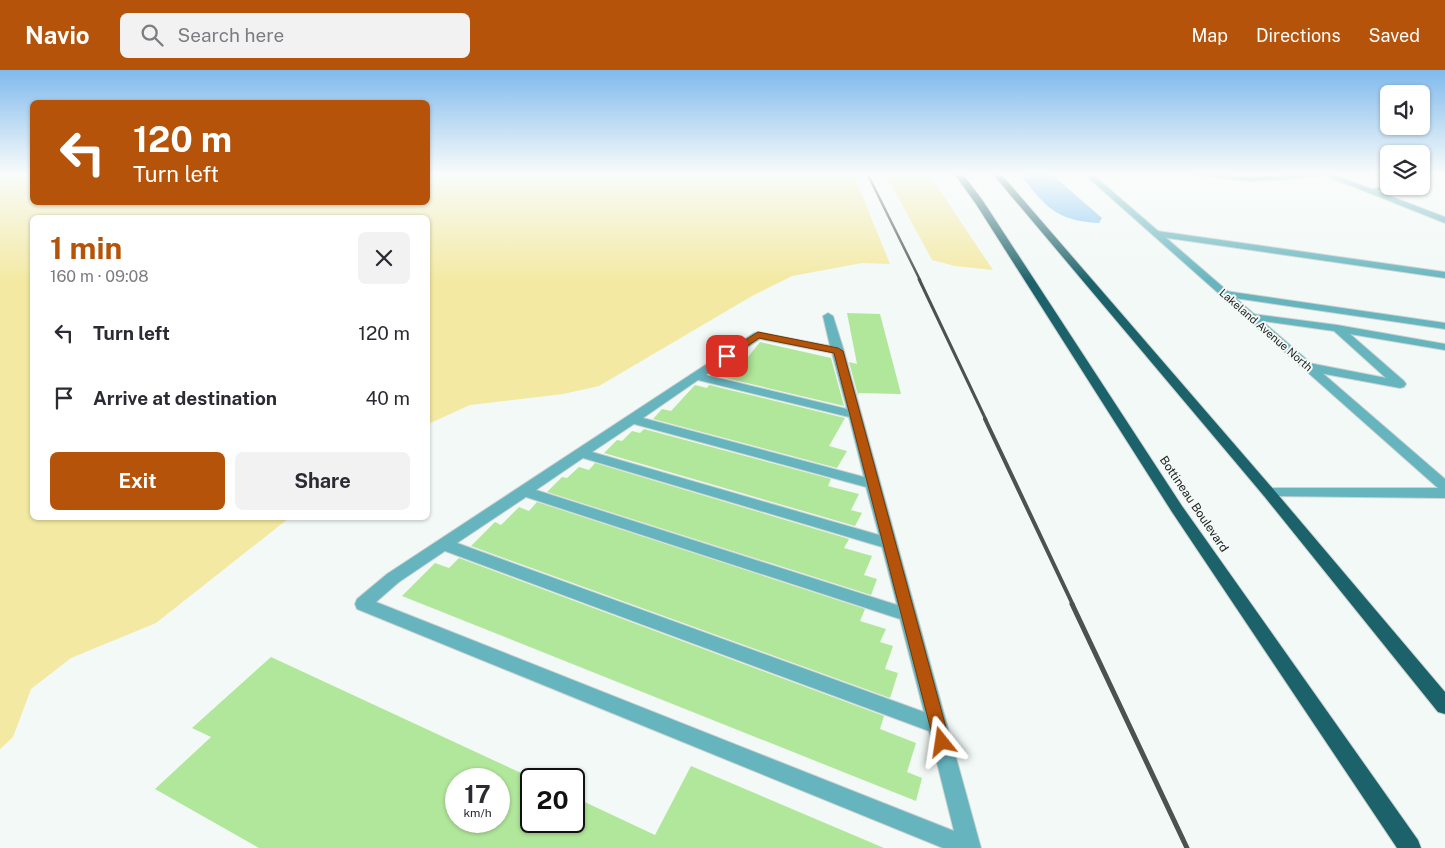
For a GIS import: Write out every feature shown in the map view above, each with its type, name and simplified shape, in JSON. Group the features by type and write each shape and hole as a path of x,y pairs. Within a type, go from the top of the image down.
{"highway":[{"name":"Bottineau Boulevard","path":"984,209 1177,509 1410,848"},
{"path":"1027,209 1269,493 1445,706"}],"street":[{"name":"Lakeland Avenue North","path":"1129,209 1445,487"},
{"path":"1417,209 1445,220"},
{"path":"1158,234 1445,274"},
{"path":"1225,294 1445,326"},
{"path":"828,316 970,848"},
{"path":"1337,328 1445,347"},
{"path":"838,351 758,335 393,578 363,604 970,848"},
{"path":"696,376 855,415"},
{"path":"632,419 874,484"},
{"path":"580,453 890,544"},
{"path":"524,491 908,615"},
{"path":"1269,493 1445,493"},
{"path":"443,544 937,725"}],"lane":[{"path":"1252,317 1337,328 1400,384 1309,367"}],"shaded area":[{"path":"0,209 868,209 890,264 862,263 792,276 752,296 599,386 563,394 470,405 430,423 430,215 30,215 30,520 286,520 156,623 71,658 31,689 13,737 0,749"},
{"path":"905,209 952,209 993,270 955,266 932,260"}],"water":[{"path":"1052,209 1092,209 1102,218 1099,223 1084,222 1061,215"}],"building":[{"path":"847,313 880,314 901,394 859,393 858,395 849,362 857,364"},
{"path":"760,342 831,358 844,406 717,376 733,359 744,362"},
{"path":"695,385 707,388 709,385 845,418 829,446 847,451 837,468 653,419 662,409 671,411"},
{"path":"644,429 831,479 828,486 859,494 851,510 862,513 855,526 604,453 617,440 622,441 632,431 640,433"},
{"path":"595,463 849,539 844,548 872,556 864,575 877,579 871,595 547,492 562,477 567,478 579,467 589,470"},
{"path":"537,502 865,609 860,621 886,629 880,642 893,646 885,669 898,673 890,698 471,546 495,522 501,525 519,507 529,511"},
{"path":"459,558 884,716 880,729 916,743 907,772 922,778 916,801 402,596 435,563 449,568"},
{"path":"271,657 520,773 520,833 585,833 585,802 655,835 691,766 884,848 259,848 155,789 211,737 192,728"}],"railway":[{"path":"885,209 920,280"},
{"path":"919,279 986,420"},
{"path":"985,419 1073,605"},
{"path":"1072,604 1187,848"}],"route":[{"path":"727,356 758,335 838,351 942,742"}]}
